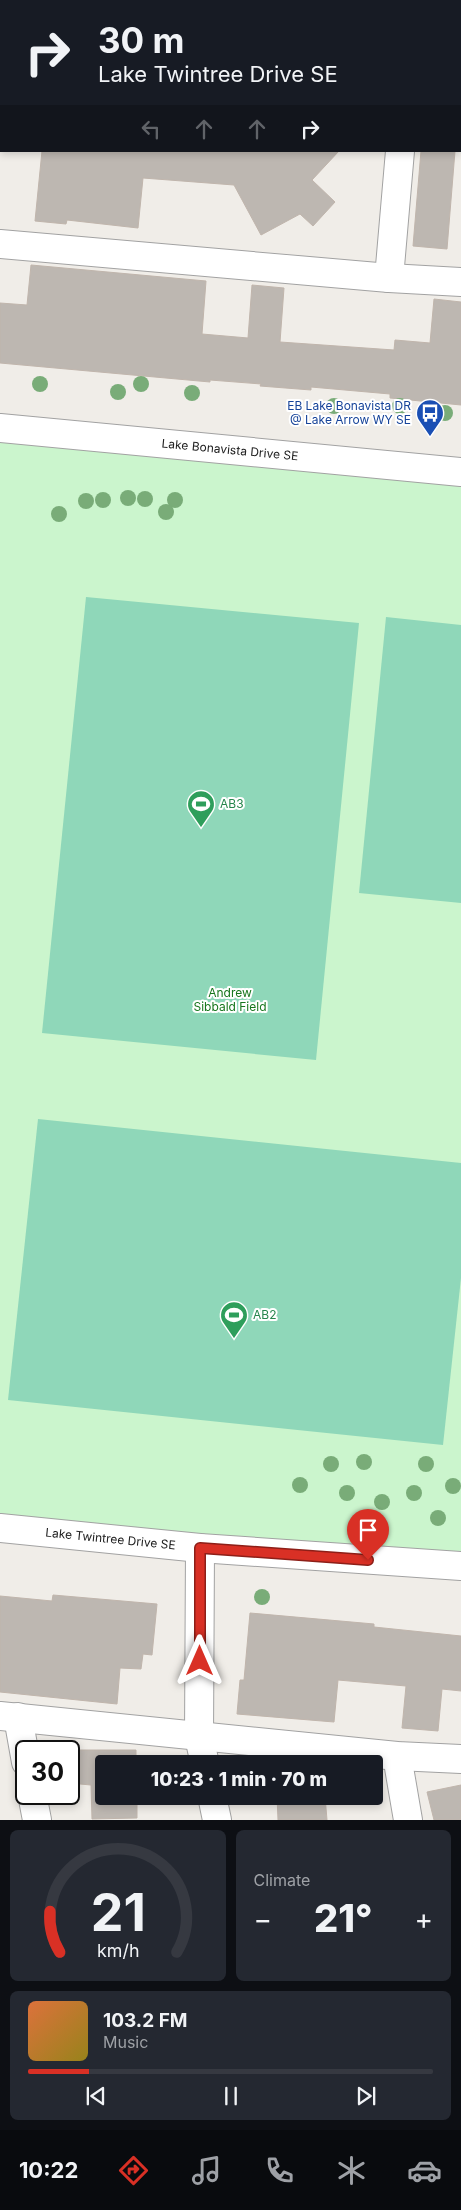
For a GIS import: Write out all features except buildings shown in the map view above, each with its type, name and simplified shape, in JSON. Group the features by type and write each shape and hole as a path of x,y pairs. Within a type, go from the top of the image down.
{"street":[{"path":"389,278 400,152"},
{"path":"0,244 389,278 461,282"},
{"name":"Lake Bonavista Drive SE","path":"0,428 461,472"},
{"name":"Lake Twintree Drive SE","path":"0,1528 200,1548 461,1566"},
{"path":"200,1548 199,1737 203,1755"},
{"path":"18,1740 9,1717 397,1756 461,1759"},
{"path":"397,1756 408,1820"},
{"path":"35,1805 38,1820"},
{"path":"214,1805 217,1820"}],"green space":[{"name":"Andrew Sibbald Field","path":"0,428 461,471 461,1566 0,1528"},
{"name":"AB3","path":"86,597 359,623 316,1060 42,1033"},
{"path":"386,617 461,625 461,903 359,893"},
{"name":"AB2","path":"38,1119 461,1163 461,1278 443,1445 8,1400"}],"place":[{"name":"EB Lake Bonavista DR @ Lake Arrow WY SE","path":"430,437"},
{"name":"AB3","path":"201,828"},
{"name":"AB2","path":"234,1339"}],"route":[{"path":"200,1661 200,1548 368,1560"}]}
